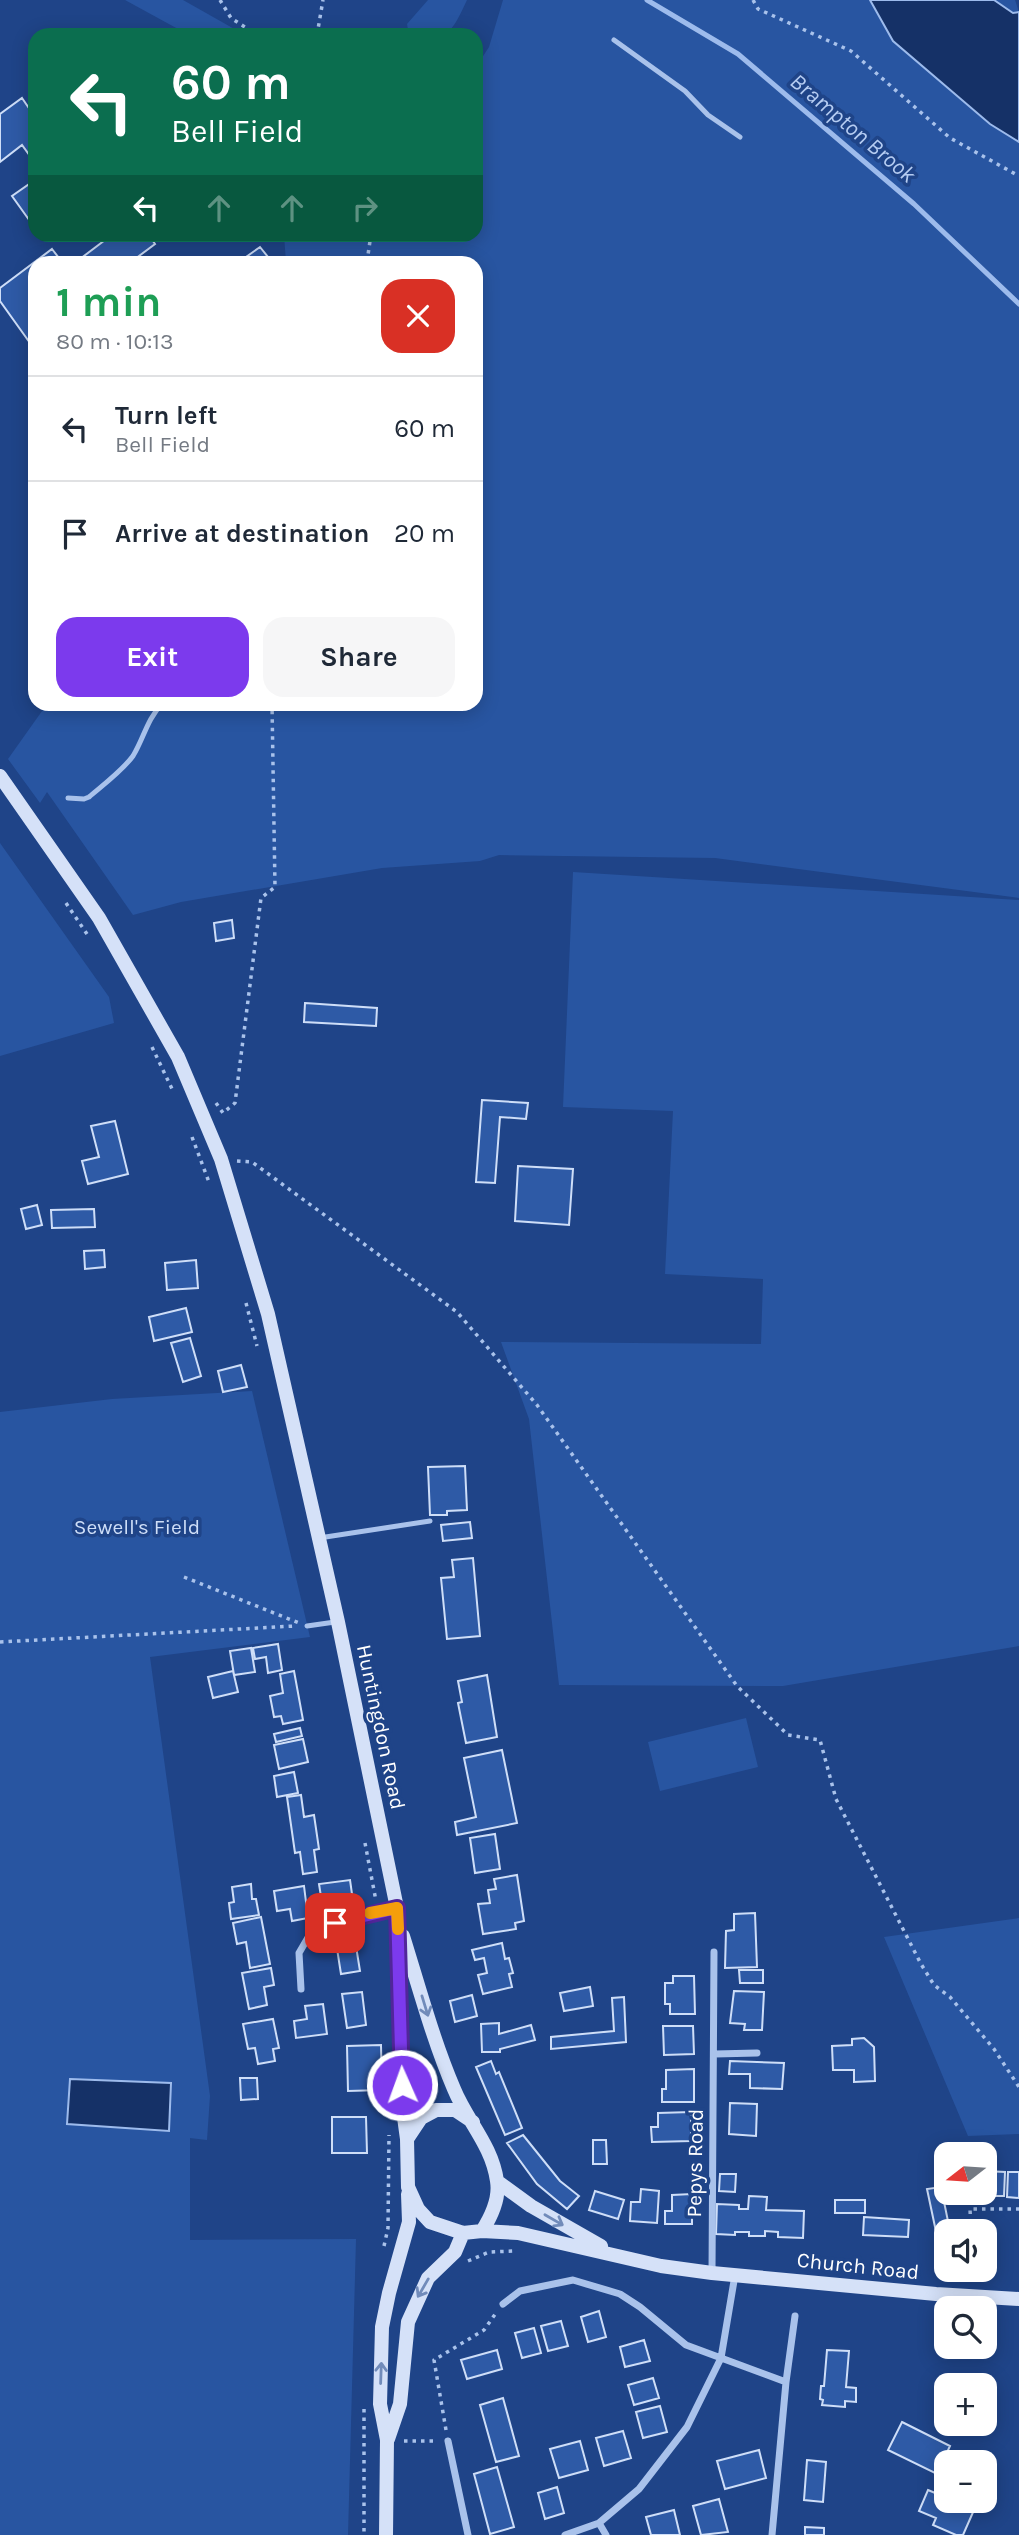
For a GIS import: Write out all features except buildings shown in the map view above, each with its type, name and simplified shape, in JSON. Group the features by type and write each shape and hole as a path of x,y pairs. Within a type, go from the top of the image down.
{"main road":[{"name":"Huntingdon Road","path":"0,776 99,918 149,1003 178,1057 221,1159 268,1314 338,1622 397,1912"},
{"path":"397,1912 442,2060 458,2098 485,2141 498,2182 491,2217 482,2231"},
{"path":"386,2535 387,2440 380,2403 382,2327 409,2222 397,1912"},
{"path":"407,2139 421,2118 436,2110 455,2110 473,2122"},
{"path":"498,2182 531,2206 614,2254"},
{"path":"408,2187 418,2209 430,2222 463,2234 482,2231 518,2234 661,2266 735,2274"},
{"path":"387,2440 400,2404 408,2322 428,2278 455,2252 463,2234"},
{"name":"Church Road","path":"735,2274 936,2294 1019,2299"}],"street":[{"path":"301,1989 299,1954 313,1929 397,1912"},
{"name":"Pepys Road","path":"712,2273 714,1952"},
{"path":"715,2054 757,2053"},
{"path":"565,2535 599,2523 639,2489 687,2427 722,2358 735,2274"},
{"path":"503,2304 520,2291 573,2280 620,2294 640,2307 686,2346 786,2382"},
{"path":"772,2535 795,2316"},
{"path":"448,2441 468,2535"},
{"path":"599,2523 606,2535"}],"lane":[{"path":"614,40 685,91 708,116 740,137"},
{"path":"68,798 84,800 123,766 132,756 155,711"},
{"path":"320,1542 430,1521"},
{"path":"310,1626 338,1622"}],"path":[{"path":"220,0 231,18 246,28"},
{"path":"318,28 323,0"},
{"path":"753,0 758,9 851,51 950,138 1019,176"},
{"path":"216,1101 223,1113 235,1103 261,898 275,887 272,711"},
{"path":"61,894 91,940"},
{"path":"148,1039 174,1093"},
{"path":"188,1127 213,1192"},
{"path":"221,1159 252,1162 457,1312 466,1322 537,1405 737,1686 788,1735 820,1740 836,1799 921,1964 934,1985 950,1997 994,2049 1019,2087"},
{"path":"245,1302 259,1355"},
{"path":"184,1577 299,1623"},
{"path":"0,1642 297,1626 306,1620 310,1626"},
{"path":"365,1843 373,1884"},
{"path":"970,2219 970,2209 1019,2209"},
{"path":"463,2262 489,2252 515,2250"},
{"path":"387,2440 448,2441 434,2360 484,2330 503,2304"}],"green space":[{"path":"125,0 183,0 233,28 176,28"},
{"path":"428,0 467,0 452,28 408,28 407,24"},
{"path":"503,0 870,0 893,41 989,124 1019,142 1019,898 715,858 499,855 480,861 382,868 181,902 133,915 47,792 40,803 8,759 42,711 483,711 483,256 286,256 285,242 483,242 483,56 489,47"},
{"path":"994,0 1015,0 1019,12 1013,13"},
{"path":"0,843 109,997 114,1023 0,1056"},
{"path":"573,872 1019,900 1019,1646 783,1686 559,1685 529,1419 501,1342 761,1344 763,1279 665,1274 673,1111 563,1107"},
{"name":"Sewell's Field","path":"252,1391 310,1637 150,1657 210,2096 207,2140 190,2138 190,2240 356,2239 348,2535 0,2535 0,1412 112,1399"},
{"path":"746,1718 758,1767 660,1791 648,1742"},
{"path":"1019,1918 1019,2134 968,2136 884,1937"}],"shaded area":[{"path":"870,0 994,0 1013,13 1019,12 1019,142 990,124 893,41"},
{"path":"70,2079 171,2083 169,2131 67,2124"}],"waterway":[{"name":"Brampton Brook","path":"647,0 738,54 914,204 1019,304"}],"slow traffic":[{"path":"370,1913 397,1908 398,1929"}],"route":[{"path":"335,1923 397,1908 402,2085"}]}
